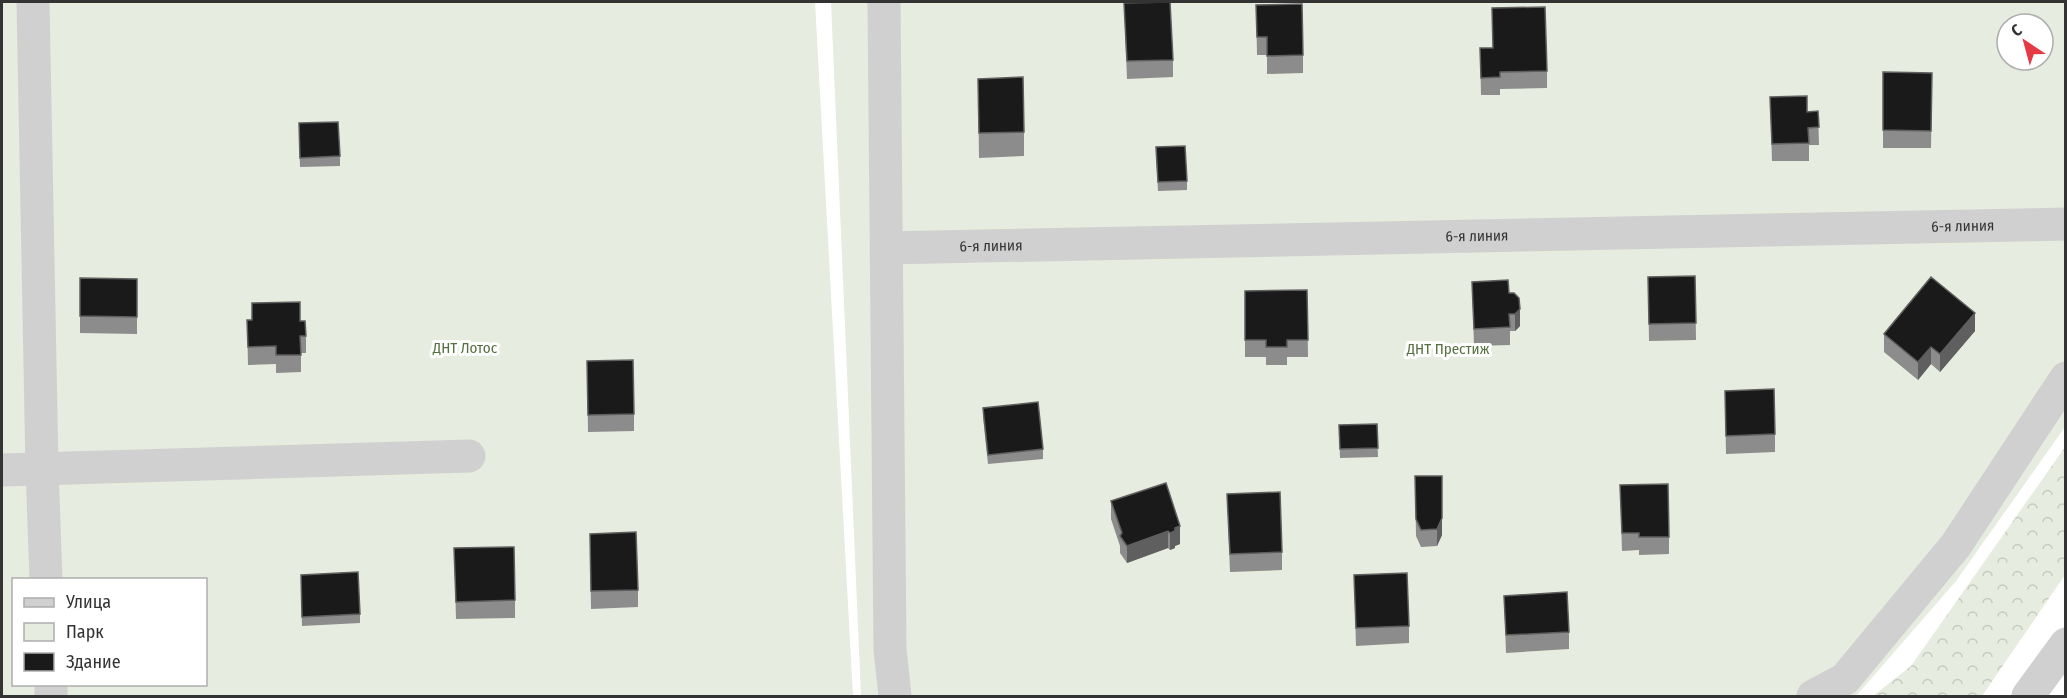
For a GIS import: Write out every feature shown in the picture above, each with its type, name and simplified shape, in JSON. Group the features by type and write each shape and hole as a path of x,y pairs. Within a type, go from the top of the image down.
{"street":[{"path":"33,2 46,578"},
{"path":"884,2 890,649 895,696"},
{"name":"6-я линия","path":"887,248 2066,224"},
{"path":"1813,696 1845,679 1956,545 2066,378"},
{"path":"2,470 469,456"},
{"path":"2028,696 2066,644"}],"green space":[{"name":"ДНТ Лотос","path":"2,2 815,2 853,696 2,696"},
{"name":"ДНТ Престиж","path":"831,2 2065,2 2065,427 1956,581 1856,696 861,696"},
{"path":"2065,447 2065,575 1982,696 1873,696 1911,666"}],"building":[{"path":"1170,2 1173,60 1127,61 1124,3"},
{"path":"1302,4 1303,55 1267,56 1267,37 1257,37 1256,5"},
{"path":"1545,7 1547,71 1500,72 1500,77 1481,78 1480,48 1493,48 1492,8"},
{"path":"1883,72 1932,73 1931,131 1883,130"},
{"path":"1023,77 1024,132 979,133 978,79"},
{"path":"1807,96 1807,112 1818,111 1819,127 1808,128 1809,143 1772,144 1770,97"},
{"path":"338,122 340,156 300,158 299,123"},
{"path":"1185,146 1187,181 1158,182 1156,147"},
{"path":"1695,276 1696,323 1649,324 1648,277"},
{"path":"1931,277 1975,313 1940,354 1931,347 1918,362 1884,334"},
{"path":"80,278 137,279 137,317 80,316"},
{"path":"1508,280 1509,293 1514,293 1519,298 1520,309 1515,314 1509,314 1510,327 1474,329 1472,282"},
{"path":"1307,290 1308,340 1287,340 1287,347 1266,347 1266,340 1245,340 1245,291"},
{"path":"300,302 300,321 305,321 306,336 300,336 301,355 276,355 276,346 248,347 247,320 252,320 252,303"},
{"path":"633,360 634,414 588,415 587,361"},
{"path":"1774,389 1775,434 1726,436 1725,391"},
{"path":"1038,402 1043,449 988,455 983,408"},
{"path":"1377,424 1378,448 1340,449 1339,425"},
{"path":"1415,476 1442,476 1442,518 1437,529 1421,530 1416,519"},
{"path":"1166,483 1180,526 1170,533 1168,531 1127,546 1120,536 1122,533 1111,501"},
{"path":"1668,484 1669,537 1639,537 1639,533 1622,533 1620,485"},
{"path":"1280,492 1282,552 1230,554 1227,494"},
{"path":"636,532 638,590 591,591 590,534"},
{"path":"514,547 515,600 456,602 454,548"},
{"path":"358,572 360,614 302,617 301,575"},
{"path":"1407,573 1409,626 1356,628 1354,575"},
{"path":"1567,592 1569,632 1506,635 1504,596"}]}
